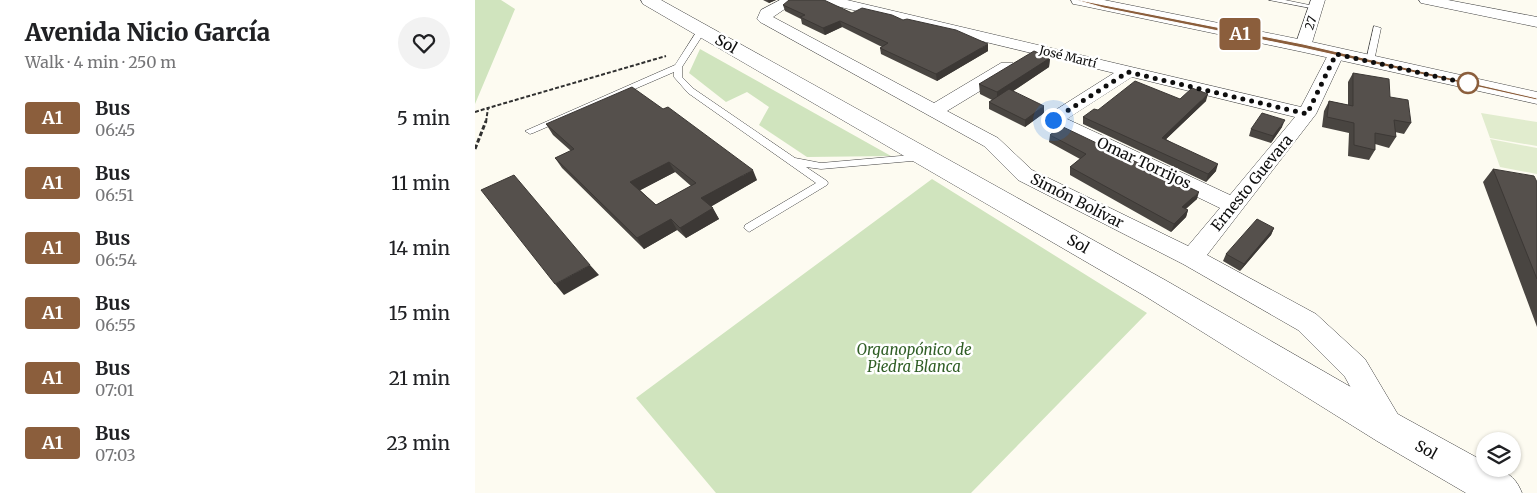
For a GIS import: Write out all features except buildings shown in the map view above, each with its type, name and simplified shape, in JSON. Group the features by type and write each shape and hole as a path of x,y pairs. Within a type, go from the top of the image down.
{"street":[{"name":"Sol","path":"649,0 696,40 925,157 1155,288 1390,429 1503,493"},
{"name":"Simón Bolívar","path":"791,0 766,12 765,19 991,142 1025,176 1192,258 1307,322 1355,368 1390,429"},
{"name":"José Martí","path":"829,0 1307,114"},
{"path":"1079,0 1107,3 1537,98"},
{"path":"1426,0 1460,3 1537,22"},
{"name":"27","path":"1303,46 1317,4"},
{"path":"934,111 1036,50"},
{"name":"Ernesto Guevara","path":"1192,258 1307,114 1336,54"},
{"name":"Omar Torrijos","path":"1128,72 1053,120 1235,206"}],"lane":[{"path":"1272,0 1317,4"},
{"path":"1370,61 1377,28"},
{"path":"529,131 678,67 696,40"},
{"path":"678,67 678,77 691,91 823,183 749,228"},
{"path":"792,161 821,166 925,157"}],"path":[{"path":"475,112 696,40"},
{"path":"475,149 486,123 488,108"}],"green space":[{"path":"475,0 501,0 515,9 475,104"},
{"path":"700,49 891,156 807,157 759,125 769,107 747,92 726,102 689,73"},
{"path":"1481,113 1537,122 1537,146 1490,138"},
{"path":"1490,139 1537,148 1537,174 1500,167"},
{"name":"Organopónico de Piedra Blanca","path":"932,179 1147,313 971,493 716,493 636,398"}],"bus line":[{"name":"A1","path":"1079,0 1104,7 1303,46 1537,98"}],"route":[{"path":"1053,120 1128,72 1307,114 1336,54 1470,84 1468,83"}]}
